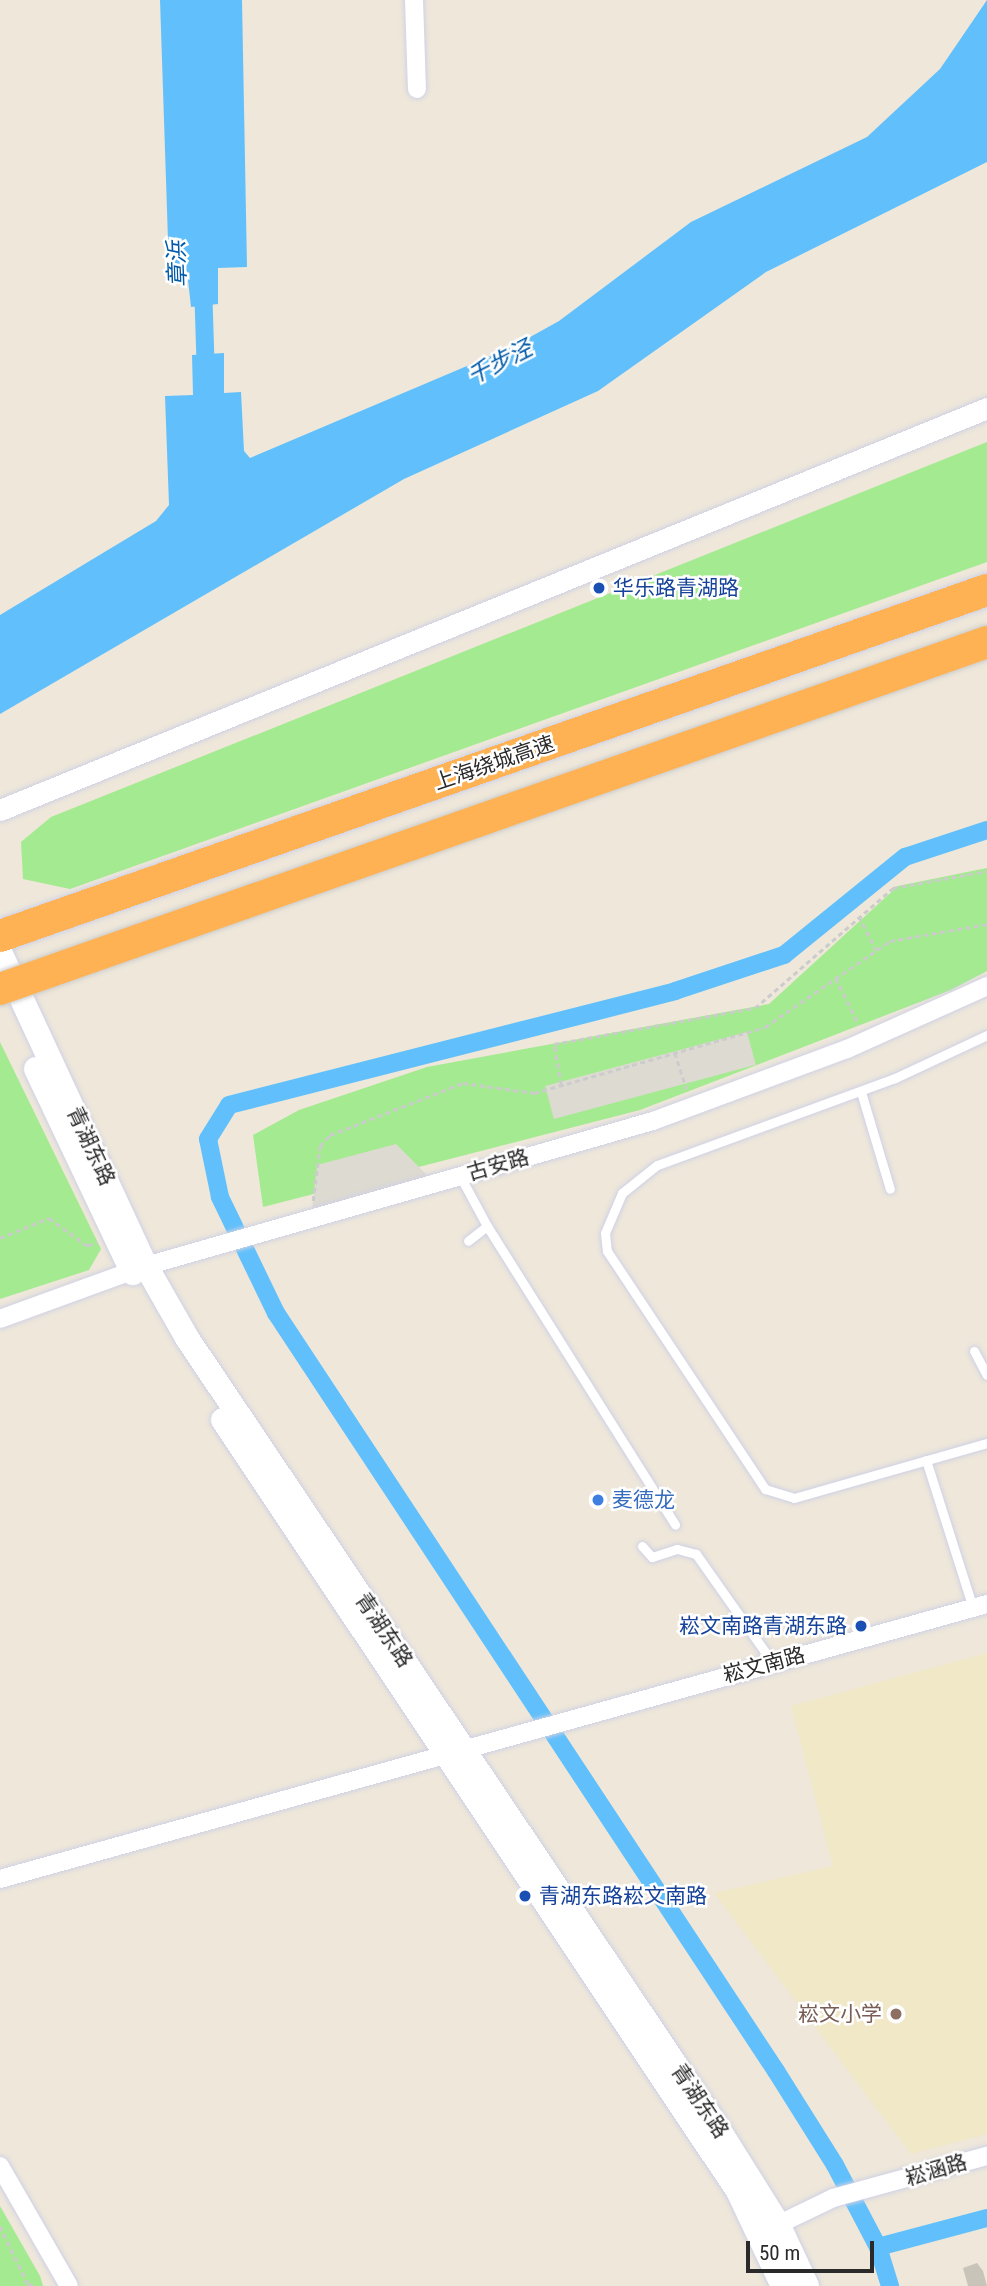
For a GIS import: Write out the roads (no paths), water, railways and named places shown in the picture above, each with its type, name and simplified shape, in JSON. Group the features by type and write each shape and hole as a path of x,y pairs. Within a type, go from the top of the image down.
{"highway":[{"name":"上海绕城高速","path":"0,936 987,590"},
{"path":"0,990 987,642"}],"main road":[{"name":"青湖东路","path":"0,952 139,1269"},
{"name":"青湖东路","path":"0,990 113,1236 187,1338 454,1751 807,2286"},
{"name":"青湖东路","path":"769,2229 783,2286"}],"street":[{"path":"414,0 417,89"},
{"path":"0,810 987,408"},
{"name":"古安路","path":"0,1319 139,1269 693,1107 866,1040 987,986"},
{"name":"崧文南路","path":"0,1879 581,1713 980,1606"},
{"name":"崧涵路","path":"769,2229 833,2198 987,2156"},
{"path":"0,2166 69,2286"},
{"path":"37,2234 55,2286"}],"lane":[{"path":"987,1035 860,1091 636,1178 609,1213 607,1251 765,1489 794,1498 987,1443"},
{"path":"860,1091 890,1189"},
{"path":"460,1176 487,1226 676,1525"},
{"path":"468,1241 487,1226"},
{"path":"974,1351 987,1376"},
{"path":"926,1460 980,1606"},
{"path":"642,1546 652,1557 677,1549 696,1554 773,1663"}],"water":[{"path":"160,0 242,0 247,267 218,268 218,304 191,307 187,271 169,270"},
{"name":"千步泾","path":"987,0 987,162 766,272 598,391 404,479 0,714 0,615 156,521 169,505 165,396 193,395 192,355 224,353 224,393 241,392 244,451 250,458 514,346 559,321 691,222 867,137 940,69"}],"waterway":[{"name":"章浜","path":"203,283 206,378"},
{"path":"890,2286 878,2247 835,2165 776,2071 276,1313 220,1197 208,1139 229,1105 675,991 784,955 905,857 987,830"},
{"path":"878,2247 987,2218"}],"place":[{"name":"华乐路青湖路","path":"599,588"},
{"name":"麦德龙","path":"598,1500"},
{"name":"崧文南路青湖东路","path":"861,1626"},
{"name":"青湖东路崧文南路","path":"525,1896"},
{"name":"崧文小学","path":"896,2014"}]}
